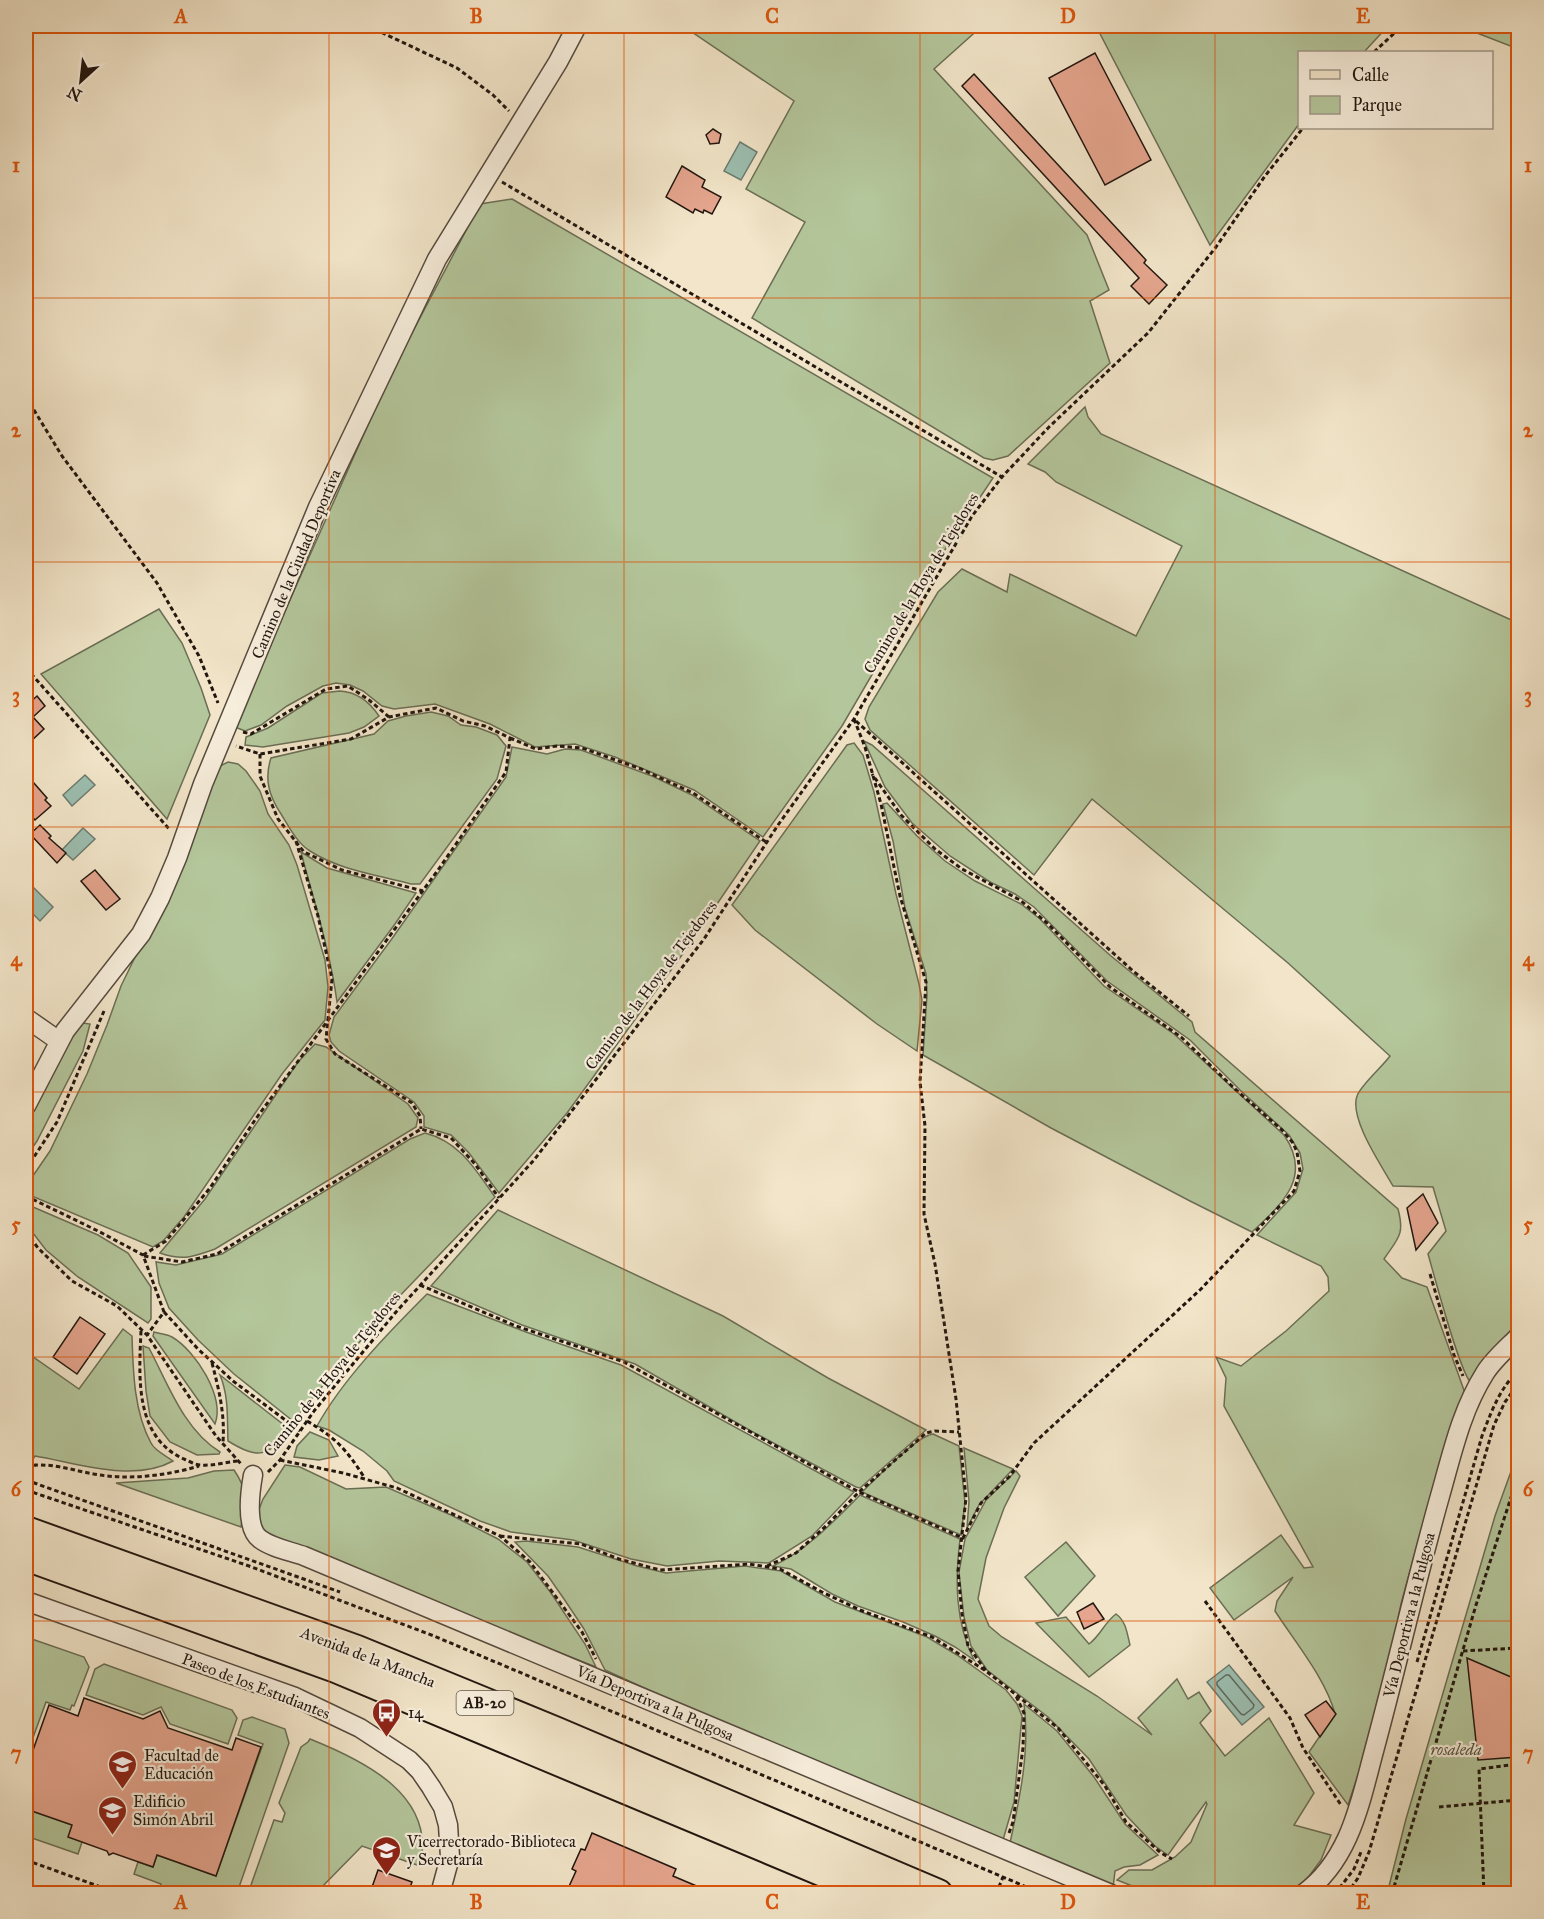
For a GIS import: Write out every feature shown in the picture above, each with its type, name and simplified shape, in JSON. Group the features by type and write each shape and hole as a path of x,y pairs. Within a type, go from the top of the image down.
{"main road":[{"name":"Avenida de la Mancha","path":"26,1531 357,1650 938,1893"},
{"name":"Avenida de la Mancha","path":"26,1556 336,1668 876,1893"}],"street":[{"name":"Camino de la Ciudad Deportiva","path":"26,1106 59,1041 95,991 141,934 160,898 226,729 318,507 437,259 578,26"},
{"path":"26,1018 59,1041"},
{"name":"Vía Deportiva a la Pulgosa","path":"1303,1893 1318,1882 1334,1863 1355,1818 1393,1682 1421,1563 1462,1418 1486,1371 1518,1337"},
{"name":"Vía Deportiva a la Pulgosa","path":"253,1475 250,1515 252,1528 257,1538 263,1541 304,1556 1111,1893"},
{"name":"Paseo de los Estudiantes","path":"26,1601 295,1697 360,1728 408,1760 420,1771 431,1787 443,1807 448,1825 450,1857 440,1893"}],"path":[{"path":"368,26 458,68 493,95 520,123"},
{"path":"1375,51 1402,26"},
{"name":"Camino de la Hoya de Tejedores","path":"26,1232 38,1248 72,1281 117,1306 147,1335 222,1444 238,1461 253,1475 269,1472 307,1421 396,1312 534,1160 704,939 766,842 854,719 972,516 1002,477 1049,427 1148,333 1216,247 1265,176 1302,129"},
{"path":"489,174 1002,477"},
{"path":"26,397 62,456 157,583 199,656 226,729 260,754 351,739 388,717 436,708 463,721 485,726 536,749 582,748 641,769 693,793 766,842"},
{"path":"26,668 182,844"},
{"path":"226,729 251,734 326,689 348,686 388,717"},
{"path":"854,719 881,804 900,896 926,982 920,1082 925,1126 924,1214 960,1432 966,1498 958,1571 962,1614 968,1646 986,1671"},
{"path":"854,719 1133,971 1189,1016"},
{"path":"143,1255 166,1241 210,1188 255,1120 423,891 506,772 510,738"},
{"path":"260,754 260,776 278,819 304,852 342,870 423,891"},
{"path":"872,774 901,815 935,849 962,869 1020,900 1047,923 1110,987 1181,1037 1282,1130 1297,1152 1300,1172 1294,1191 1201,1289 1034,1443 1009,1477 981,1503 963,1538"},
{"path":"296,841 318,916 332,979 326,1039 335,1054 412,1103 420,1116 421,1129"},
{"path":"26,1167 57,1122 105,1009"},
{"path":"26,1196 143,1255 182,1262 217,1254 421,1129 451,1138 475,1164 499,1198"},
{"path":"143,1255 164,1312 211,1362 300,1431"},
{"path":"1430,1274 1454,1354 1472,1397"},
{"path":"420,1285 516,1326 624,1362 859,1492 963,1538"},
{"path":"147,1335 164,1312"},
{"path":"141,1329 142,1405 151,1431 173,1454 199,1466"},
{"path":"211,1362 221,1396 224,1422 222,1444"},
{"path":"1415,1668 1482,1436 1493,1407 1510,1379 1518,1371"},
{"path":"1347,1893 1358,1878 1369,1852 1494,1425 1504,1402 1518,1384"},
{"path":"307,1421 331,1435 347,1451 365,1479"},
{"path":"766,1567 796,1553 827,1526 859,1492 926,1433 960,1432"},
{"path":"280,1460 397,1488 500,1536 530,1562 582,1632 606,1683"},
{"path":"238,1461 199,1466 183,1471 128,1477 100,1475 52,1464 35,1464 26,1479 340,1592"},
{"path":"1392,1893 1462,1651 1518,1476"},
{"path":"26,1490 249,1566 434,1636 1043,1893"},
{"path":"500,1536 580,1545 660,1570 749,1564 780,1569 860,1610 932,1637 986,1671 1058,1728 1105,1786 1126,1822 1161,1853 1172,1859"},
{"path":"1205,1600 1290,1718 1303,1748 1345,1810 1355,1818"},
{"path":"1462,1651 1518,1648"},
{"path":"1004,1849 1012,1822 1023,1748 1024,1713 1015,1695"},
{"path":"1484,1893 1479,1769 1518,1764"},
{"path":"1439,1807 1518,1800"},
{"path":"1335,1893 1354,1869 1363,1848"},
{"path":"26,1860 120,1893"},
{"path":"996,1893 1003,1877"}],"green space":[{"path":"683,26 982,26 934,69 1087,235 1109,290 1090,301 1110,363 1008,456 993,460 984,458 752,318 805,222 746,189 794,101"},
{"path":"1096,26 1388,26 1365,51 1298,51 1298,125 1210,245"},
{"path":"1459,26 1518,26 1518,49"},
{"path":"512,199 993,478 946,548 842,726 763,837 694,790 615,757 575,744 535,747 490,724 435,704 394,709 382,706 363,691 350,685 336,683 323,686 287,706 261,725 245,731 235,727 392,371 480,204"},
{"path":"1085,407 1088,417 1101,434 1518,623 1518,1330 1472,1384 1454,1344 1428,1254 1446,1231 1433,1187 1393,1186 1368,1142 1358,1117 1356,1106 1359,1092 1390,1056 1288,963 1092,799 1034,875 870,730 865,719 869,707 938,592 962,569 1007,592 1010,574 1136,636 1182,546 1056,482 1045,472 1028,464"},
{"path":"159,609 182,643 210,715 167,819 41,674"},
{"path":"340,691 362,698 379,716 364,727 349,733 263,747 245,745 246,737 268,728 322,693"},
{"path":"431,712 448,716 461,725 476,727 497,735 506,746 497,779 420,884 411,884 333,863 321,858 301,844 271,794 268,773 271,758 374,734 388,721"},
{"path":"864,741 872,745 1111,956 1192,1022 1195,1032 1398,1209 1401,1225 1399,1236 1384,1259 1402,1278 1427,1287 1465,1393 1452,1425 1425,1516 1401,1604 1379,1711 1348,1805 1309,1752 1335,1714 1317,1674 1275,1611 1277,1601 1293,1577 1234,1620 1210,1588 1281,1535 1304,1568 1313,1567 1224,1406 1226,1378 1216,1357 1241,1366 1286,1331 1329,1291 1328,1277 1321,1266 1257,1235 1296,1192 1303,1169 1300,1153 1289,1135 1190,1040 1107,981 1034,907 950,856 912,823 885,787"},
{"path":"854,743 863,755 874,792 896,894 919,984 922,1000 917,1051 877,1024 755,930 732,905 847,745"},
{"path":"512,747 547,754 565,749 581,750 652,776 692,795 760,841 687,948 567,1113 499,1193 469,1153 451,1135 424,1127 424,1116 414,1102 339,1051 331,1042 329,1035 334,1017 506,777"},
{"path":"228,762 238,764 246,771 260,791 268,814 289,845 297,865 325,960 328,987 325,1020 282,1074 184,1217 163,1241 153,1247 27,1194 26,1186 50,1151 87,1074 121,986 220,766"},
{"path":"887,803 917,836 945,861 975,881 1021,904 1040,919 1104,986 1174,1034 1284,1135 1292,1150 1295,1177 1283,1200 1252,1232 1051,1128 923,1055 926,974 905,908 893,841 883,804"},
{"path":"301,852 327,868 416,893 337,1002 326,945"},
{"path":"83,1023 90,1024 83,1051 37,1141 26,1157 26,1122 64,1043"},
{"path":"315,1044 326,1047 408,1104 418,1118 416,1127 215,1249 188,1257 175,1257 160,1253 205,1199 298,1062"},
{"path":"425,1133 448,1143 466,1158 495,1197 390,1306 293,1421 234,1374 169,1308 159,1283 156,1262 176,1265 222,1254 410,1139"},
{"path":"26,1204 98,1235 128,1253 151,1287 151,1319 148,1323 78,1277 46,1250 26,1224"},
{"path":"498,1210 723,1316 828,1378 926,1430 860,1488 856,1487 751,1431 635,1364 522,1325 431,1286"},
{"path":"427,1294 621,1365 854,1492 812,1536 769,1563 719,1561 667,1566 631,1559 573,1540 511,1532 480,1521 394,1481 387,1471 363,1451 329,1430 317,1426 353,1374"},
{"path":"123,1329 132,1336 136,1391 145,1431 155,1448 173,1461 157,1467 123,1471 35,1456 26,1470 26,1352 79,1389"},
{"path":"154,1332 172,1337 199,1364 216,1401 215,1424 153,1336"},
{"path":"143,1346 149,1348 170,1391 196,1432 220,1452 219,1454 197,1455 170,1442 150,1416"},
{"path":"220,1375 289,1429 269,1450 255,1453 228,1441 226,1399"},
{"path":"310,1432 329,1440 338,1456 319,1460 294,1457 297,1446"},
{"path":"933,1434 959,1446 965,1503 961,1535 862,1492 916,1442"},
{"path":"964,1448 1013,1469 979,1505 967,1528 969,1501"},
{"name":"rosaleda","path":"1518,1452 1518,1893 1387,1894 1406,1819 1495,1516"},
{"path":"285,1465 300,1467 346,1489 386,1487 451,1515 498,1539 527,1562 551,1593 585,1644 596,1667 270,1541 259,1526 258,1512 263,1499"},
{"path":"234,1470 245,1497 241,1527 116,1483 188,1478 214,1471"},
{"path":"1016,1471 1020,1476 1004,1508 986,1558 978,1599 989,1626 1002,1637 1097,1696 1152,1735 1138,1718 1177,1679 1188,1699 1199,1692 1211,1711 1200,1723 1225,1756 1269,1718 1314,1793 1294,1825 1331,1835 1321,1860 1307,1879 1288,1894 1150,1893 1117,1880 1129,1870 1152,1870 1175,1857 1191,1842 1207,1804 1206,1802 1168,1855 1155,1846 1126,1815 1089,1759 1048,1717 987,1670 971,1646 964,1617 959,1572 965,1539 986,1500"},
{"path":"860,1495 960,1539 957,1570 958,1601 963,1631 974,1660 935,1636 832,1594 791,1569 773,1566 808,1544"},
{"path":"526,1541 578,1547 666,1573 745,1566 781,1571 835,1602 927,1637 957,1655 1006,1690 1017,1704 1022,1716 1014,1802 1003,1840 714,1720 605,1670 584,1629 548,1576 515,1542"},
{"path":"1066,1542 1095,1576 1058,1616 1025,1577"},
{"path":"1116,1614 1124,1624 1130,1645 1089,1677 1036,1623 1066,1617 1089,1644"},
{"path":"26,1637 84,1657 89,1667 74,1706 72,1705 70,1710 46,1702 31,1743 26,1741"},
{"path":"104,1664 232,1710 237,1718 228,1744 170,1724 161,1707 143,1715 86,1695 95,1669"},
{"path":"1024,1704 1057,1731 1094,1777 1125,1824 1158,1855 1140,1865 1115,1871 1113,1888 1010,1843 1025,1757"},
{"path":"252,1717 285,1729 289,1743 237,1893 159,1893 161,1884 134,1874 138,1862 153,1867 157,1855 216,1876 263,1744 238,1735 243,1720"},
{"path":"310,1739 353,1758 373,1770 392,1784 407,1801 418,1820 422,1841 420,1866 362,1846 316,1893 255,1893 251,1885 274,1820 282,1822 285,1813 279,1803 301,1747"},
{"path":"26,1809 72,1825 82,1842 78,1854 26,1836"}],"water":[{"path":"740,142 757,152 741,180 724,171"},
{"path":"85,775 95,785 72,806 63,795"},
{"path":"83,828 95,839 73,860 62,850"},
{"path":"26,880 53,907 40,921 26,907"},
{"path":"1229,1665 1264,1707 1242,1725 1207,1682"}],"building":[{"path":"1095,53 1151,160 1105,185 1049,78"},
{"path":"974,74 1146,260 1144,263 1167,285 1149,304 1131,286 1139,278 962,86"},
{"path":"713,129 721,134 719,143 710,144 706,135"},
{"path":"682,166 705,180 702,187 721,197 712,214 695,209 693,213 666,197"},
{"path":"37,696 45,706 33,717 44,729 31,741 26,734 26,706"},
{"path":"26,774 51,806 35,820 26,810"},
{"path":"40,825 51,836 49,838 66,853 57,863 30,834"},
{"path":"95,870 120,899 106,910 81,881"},
{"path":"1423,1194 1438,1223 1416,1250 1407,1208"},
{"path":"80,1317 105,1334 77,1374 53,1357"},
{"path":"1093,1603 1104,1619 1084,1629 1077,1612"},
{"path":"1467,1658 1518,1680 1518,1757 1478,1760"},
{"name":"Facultad de Educación","path":"84,1698 143,1719 160,1711 168,1728 232,1750 236,1738 261,1747 216,1876 157,1855 153,1867 113,1853 109,1855 107,1851 68,1837 72,1825 26,1809 26,1770 49,1705 78,1716"},
{"path":"1326,1701 1336,1714 1320,1737 1305,1715"},
{"path":"592,1833 676,1869 673,1876 713,1893 566,1893 576,1871 572,1869 581,1849 585,1850"},
{"name":"Vicerrectorado-Biblioteca y Secretaría","path":"378,1870 412,1882 408,1893 370,1893"}],"place":[{"name":"14","path":"387,1738"},
{"name":"Facultad de Educación","path":"123,1790"},
{"name":"Edificio Simón Abril","path":"112,1836"},
{"name":"Vicerrectorado-Biblioteca y Secretaría","path":"386,1876"}]}
